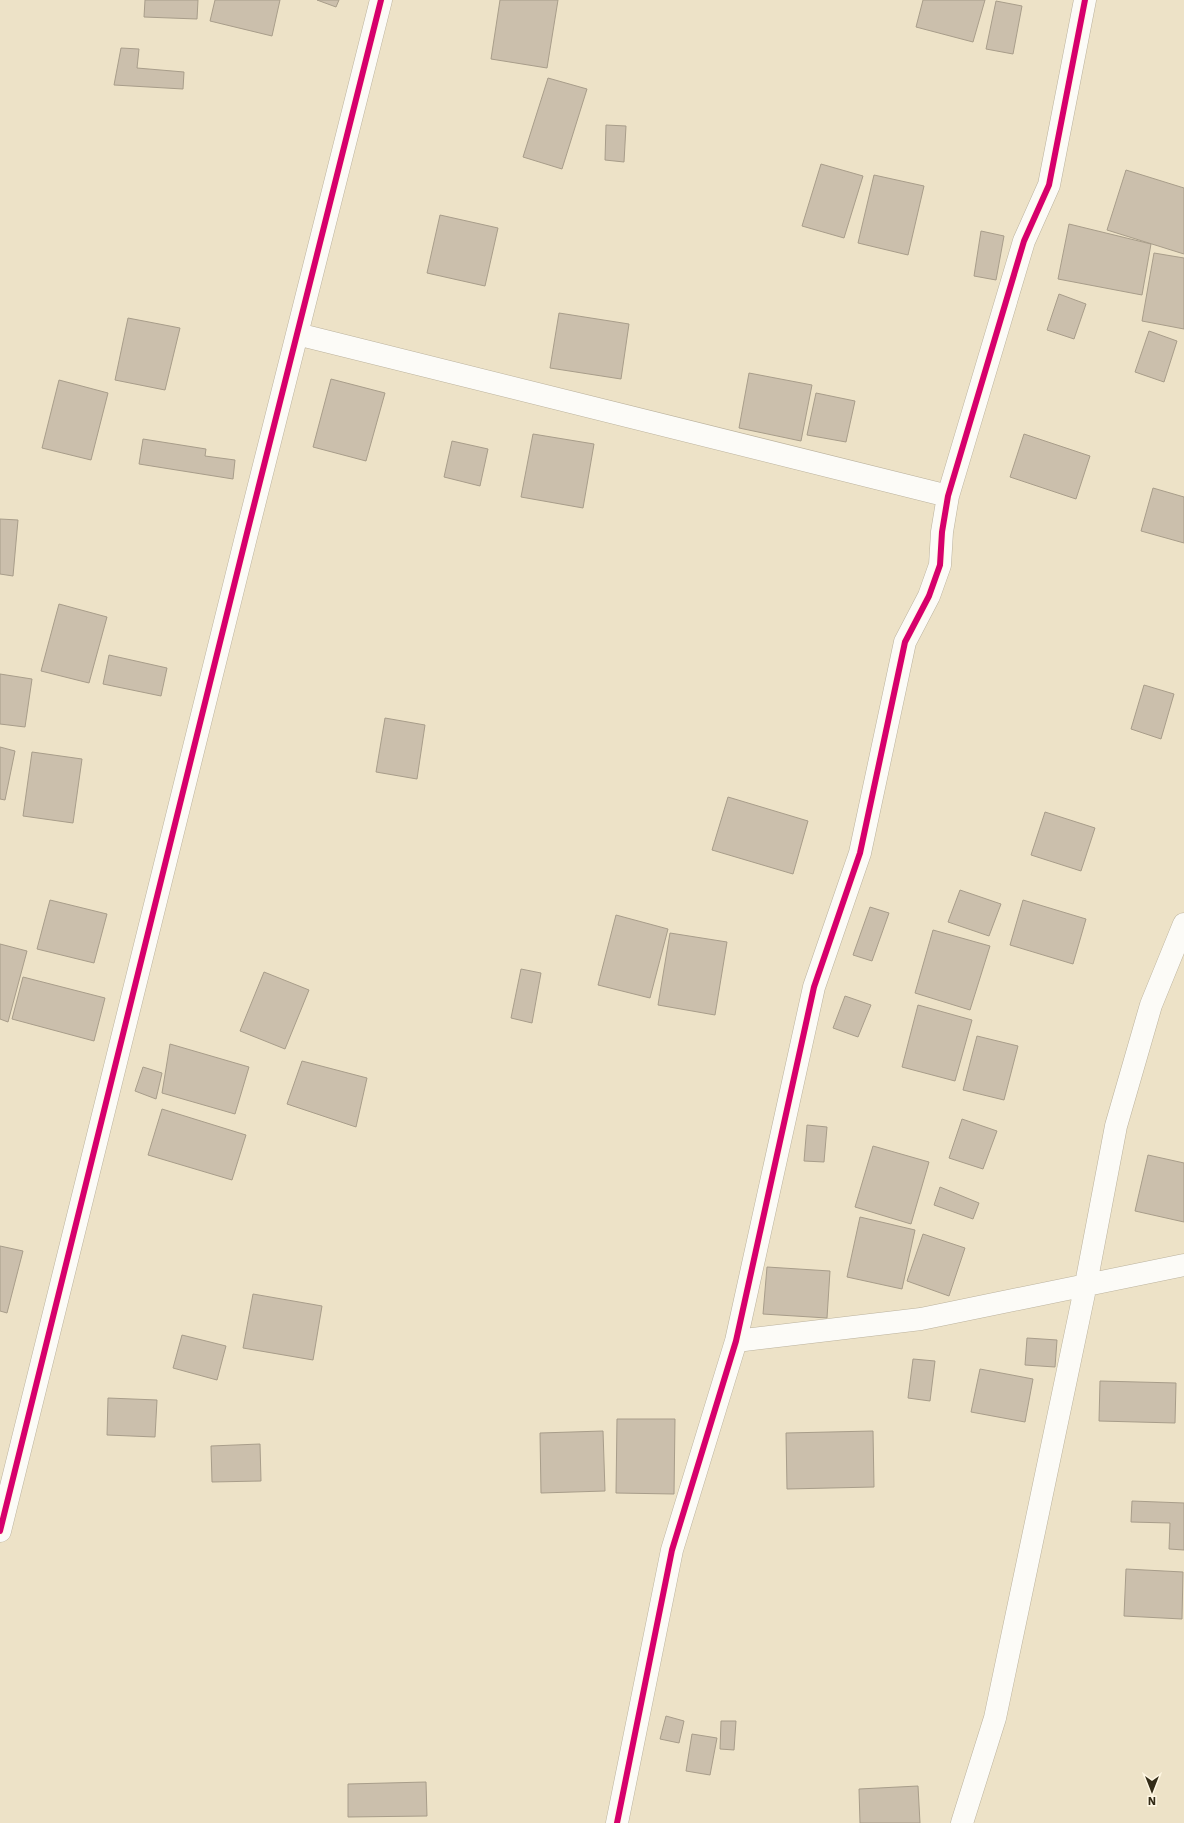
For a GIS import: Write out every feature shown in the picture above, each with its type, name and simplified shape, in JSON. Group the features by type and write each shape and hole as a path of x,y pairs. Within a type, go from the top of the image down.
{"street":[{"path":"0,1531 381,0"},
{"path":"617,1823 672,1550 736,1341 814,987 860,853 906,642 928,596 940,565 942,532 948,496 1024,241 1049,185 1085,0"},
{"path":"297,334 948,496"},
{"path":"962,1823 995,1718 1086,1284 1116,1126 1151,1005 1184,924"},
{"path":"736,1341 921,1319 1184,1265"}],"building":[{"path":"145,0 198,0 197,19 144,17"},
{"path":"215,0 280,0 272,36 210,21"},
{"path":"317,0 339,0 336,7"},
{"path":"500,0 558,0 547,68 491,59"},
{"path":"923,0 985,0 973,42 916,27"},
{"path":"996,1 1022,6 1013,54 986,49"},
{"path":"121,48 139,49 137,68 184,72 183,89 114,85"},
{"path":"548,78 587,89 562,169 523,157"},
{"path":"606,125 626,126 624,162 605,160"},
{"path":"821,164 863,176 844,238 802,226"},
{"path":"1126,170 1184,188 1184,254 1107,230"},
{"path":"874,175 924,186 908,255 858,243"},
{"path":"440,215 498,228 485,286 427,273"},
{"path":"1069,224 1151,244 1142,295 1058,279"},
{"path":"981,231 1004,236 996,280 974,276"},
{"path":"1154,253 1184,258 1184,329 1142,321"},
{"path":"1059,294 1086,304 1074,339 1047,330"},
{"path":"559,313 629,324 621,379 550,368"},
{"path":"128,318 180,328 165,390 115,380"},
{"path":"1149,331 1177,341 1164,382 1135,372"},
{"path":"749,373 812,385 801,441 739,428"},
{"path":"331,379 385,393 366,461 313,447"},
{"path":"59,380 108,393 91,460 42,448"},
{"path":"816,393 855,401 846,442 807,435"},
{"path":"533,434 594,444 583,508 521,497"},
{"path":"1024,434 1090,456 1076,499 1010,477"},
{"path":"143,439 206,449 205,456 235,460 233,479 139,464"},
{"path":"452,441 488,449 480,486 444,477"},
{"path":"1153,488 1184,497 1184,543 1141,531"},
{"path":"0,519 18,520 13,576 0,574"},
{"path":"59,604 107,617 89,683 41,671"},
{"path":"109,655 167,668 161,696 103,684"},
{"path":"0,674 32,679 25,727 0,724"},
{"path":"1144,685 1174,694 1161,739 1131,729"},
{"path":"385,718 425,725 417,779 376,772"},
{"path":"0,747 15,751 5,800 0,799"},
{"path":"32,752 82,759 73,823 23,816"},
{"path":"728,797 808,821 793,874 712,850"},
{"path":"1045,812 1095,828 1081,871 1031,855"},
{"path":"960,890 1001,904 989,936 948,922"},
{"path":"50,900 107,914 94,963 37,949"},
{"path":"1023,900 1086,919 1073,964 1010,945"},
{"path":"870,907 889,913 872,961 853,955"},
{"path":"616,915 668,929 650,998 598,985"},
{"path":"933,930 990,946 970,1010 915,993"},
{"path":"670,933 727,942 715,1015 658,1005"},
{"path":"0,944 27,951 8,1022 0,1019"},
{"path":"521,969 541,973 532,1023 511,1018"},
{"path":"264,972 309,990 285,1049 240,1031"},
{"path":"23,977 105,998 94,1041 12,1019"},
{"path":"845,996 871,1005 858,1037 833,1028"},
{"path":"918,1005 972,1020 955,1081 902,1067"},
{"path":"977,1036 1018,1046 1004,1100 963,1090"},
{"path":"170,1044 249,1067 235,1114 162,1093"},
{"path":"302,1061 367,1078 356,1127 287,1104"},
{"path":"143,1067 162,1073 156,1099 135,1091"},
{"path":"162,1109 246,1135 232,1180 148,1155"},
{"path":"962,1119 997,1131 983,1169 949,1158"},
{"path":"807,1125 827,1127 824,1162 804,1161"},
{"path":"873,1146 929,1162 911,1224 855,1207"},
{"path":"1148,1155 1184,1163 1184,1222 1135,1211"},
{"path":"940,1187 979,1203 973,1219 934,1205"},
{"path":"860,1217 915,1230 902,1289 847,1277"},
{"path":"923,1234 965,1248 949,1296 907,1281"},
{"path":"0,1246 23,1251 7,1313 0,1311"},
{"path":"767,1267 830,1271 827,1318 763,1314"},
{"path":"253,1294 322,1306 313,1360 243,1348"},
{"path":"182,1335 226,1346 217,1380 173,1368"},
{"path":"1027,1338 1057,1340 1055,1367 1025,1365"},
{"path":"913,1359 935,1361 930,1401 908,1398"},
{"path":"980,1369 1033,1379 1025,1422 971,1412"},
{"path":"1100,1381 1176,1383 1175,1423 1099,1421"},
{"path":"108,1398 157,1400 155,1437 107,1435"},
{"path":"617,1419 675,1419 674,1494 616,1493"},
{"path":"603,1431 605,1491 541,1493 540,1433"},
{"path":"873,1431 874,1487 787,1489 786,1433"},
{"path":"260,1444 261,1481 212,1482 211,1446"},
{"path":"1132,1501 1184,1503 1184,1550 1169,1549 1170,1523 1131,1522"},
{"path":"1126,1569 1183,1572 1182,1619 1124,1616"},
{"path":"666,1716 684,1721 679,1743 660,1739"},
{"path":"721,1721 736,1721 734,1750 720,1749"},
{"path":"692,1734 717,1738 710,1775 686,1771"},
{"path":"426,1782 427,1816 348,1817 348,1784"},
{"path":"918,1786 920,1823 860,1823 859,1789"}],"cycle path":[{"path":"0,1531 247,533 381,0"},
{"path":"617,1823 672,1550 736,1341 814,987 860,853 905,642 929,596 940,565 942,532 948,496 1024,241 1049,185 1085,0"}]}
